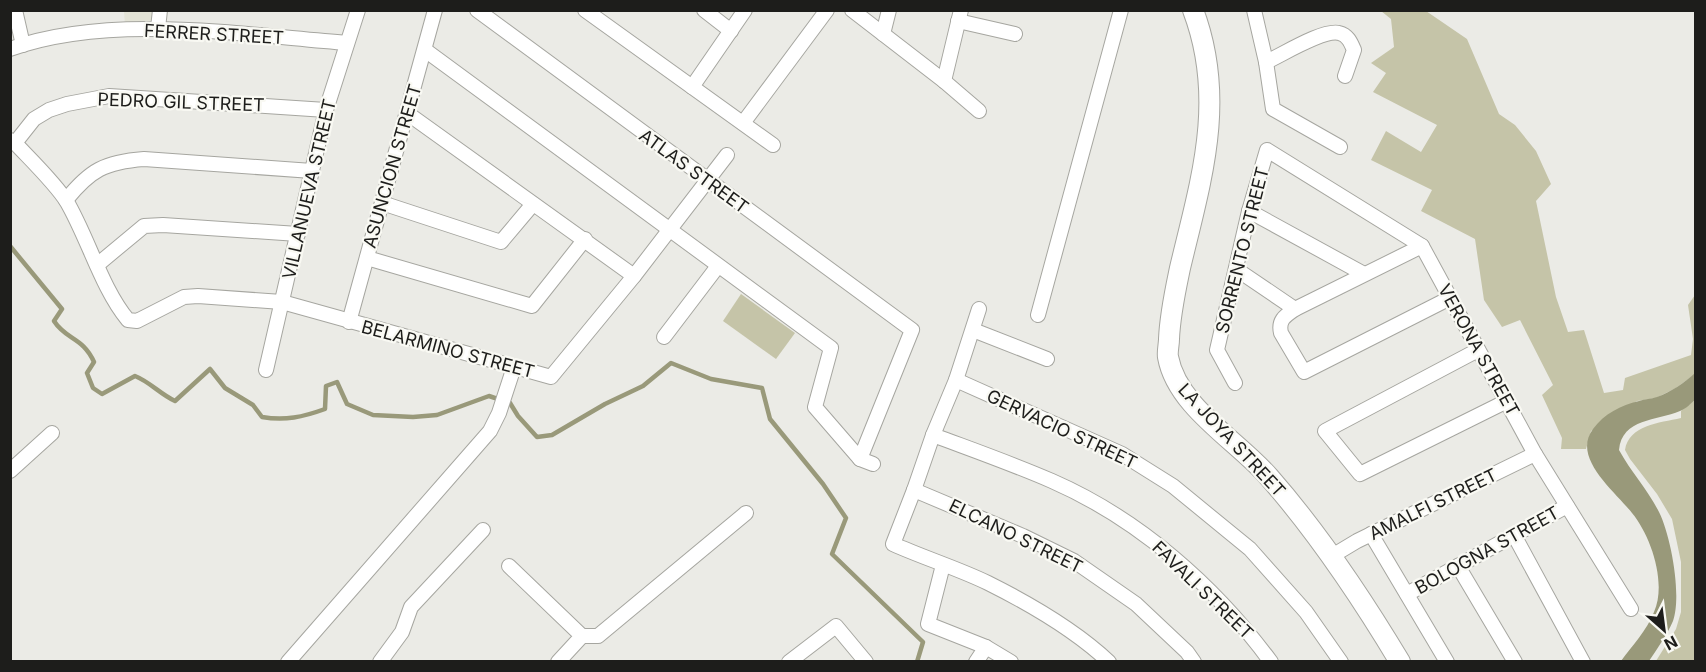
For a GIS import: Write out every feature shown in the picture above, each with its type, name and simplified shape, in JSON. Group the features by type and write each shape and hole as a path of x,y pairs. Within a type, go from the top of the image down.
{"street":[{"path":"15,10 17,47"},
{"path":"158,28 160,10"},
{"name":"VILLANUEVA STREET","path":"266,370 326,110 358,10"},
{"name":"ASUNCION STREET","path":"349,322 435,10"},
{"name":"ATLAS STREET","path":"477,10 912,330 867,461 815,407 831,348 718,266"},
{"path":"585,10 773,145"},
{"path":"704,10 731,31"},
{"path":"692,87 746,10"},
{"path":"743,123 827,10"},
{"path":"852,10 979,111"},
{"path":"883,34 889,10"},
{"path":"1038,315 1121,10"},
{"name":"LA JOYA STREET","path":"1193,10 1208,62 1208,141 1204,169 1170,312 1168,357 1178,384 1193,403 1268,476 1332,556 1368,608 1400,662"},
{"path":"1254,10 1266,62 1273,110 1340,147"},
{"path":"944,81 960,16 1015,34"},
{"name":"FERRER STREET","path":"17,47 85,33 158,28 347,43"},
{"path":"1266,62 1328,32 1341,33 1349,39 1354,50 1345,76"},
{"path":"424,50 718,266 664,337"},
{"name":"PEDRO GIL STREET","path":"13,141 34,119 49,110 88,99 109,96 326,110"},
{"path":"407,112 634,276"},
{"path":"13,141 66,200 97,265 144,226 163,225 298,234"},
{"name":"SORRENTO STREET","path":"1235,383 1217,350 1249,211 1267,150"},
{"name":"VERONA STREET","path":"1267,150 1422,246 1535,454 1630,609"},
{"name":"BELARMINO STREET","path":"97,265 128,320 137,321 184,297 282,302 551,377 634,276 727,155"},
{"path":"66,200 82,180 93,172 127,160 144,159 312,171"},
{"path":"382,203 501,242 533,204"},
{"path":"1249,211 1364,274"},
{"path":"367,258 532,306 585,239"},
{"path":"1422,246 1295,309 1281,321 1279,326 1281,333 1304,372 1450,298"},
{"path":"1236,269 1295,309"},
{"path":"980,309 956,380 893,544 987,583 1051,618 1093,647 1108,662"},
{"path":"973,330 1047,358"},
{"path":"1478,350 1325,431 1360,474 1507,401"},
{"path":"288,662 490,432 499,413 514,366"},
{"name":"GERVACIO STREET","path":"956,380 1122,454 1173,486 1250,549 1306,612 1341,662"},
{"path":"10,471 52,433"},
{"name":"FAVALI STREET","path":"933,435 1053,481 1156,542 1202,584 1250,633 1271,662"},
{"name":"AMALFI STREET","path":"1332,556 1371,534 1535,454"},
{"name":"ELCANO STREET","path":"914,490 1023,536 1074,561 1136,604 1187,652 1194,662"},
{"name":"BOLOGNA STREET","path":"1407,594 1568,506"},
{"path":"509,566 582,636 598,636 746,513"},
{"path":"380,662 402,632 411,607 483,530"},
{"path":"1371,534 1447,662"},
{"path":"1514,535 1582,659"},
{"path":"943,566 928,624 986,647 1011,662"},
{"path":"1458,566 1515,662"},
{"path":"789,662 836,626 866,662"},
{"path":"558,662 582,636"},
{"path":"976,662 986,647"}],"shaded area":[{"path":"124,11 157,11 158,24 125,26"},
{"path":"1381,11 1426,11 1467,39 1499,114 1515,125 1536,151 1551,184 1536,201 1556,297 1568,332 1584,330 1604,393 1623,390 1625,378 1691,355 1693,339 1688,305 1695,295 1695,374 1676,388 1656,398 1637,401 1591,431 1586,449 1561,449 1562,438 1542,395 1553,385 1520,320 1502,327 1484,300 1475,239 1421,211 1432,190 1371,160 1386,131 1421,152 1437,125 1373,92 1386,73 1371,63 1394,47 1391,19"},
{"path":"741,294 795,333 776,359 723,321"},
{"path":"1695,373 1695,400 1682,410 1634,426 1622,440 1619,450 1659,512 1668,536 1676,582 1673,621 1649,661 1621,661 1654,612 1658,600 1658,574 1651,547 1639,523 1591,463 1588,440 1597,424 1613,411 1662,395"},
{"path":"1695,400 1695,661 1656,661 1676,629 1681,612 1681,562 1672,519 1625,450 1632,435 1639,430 1646,426 1681,418 1681,411"}],"waterway":[{"path":"10,246 62,309 54,321 90,354 94,362 87,373 93,388 102,394 135,376 175,401 210,369 225,388 253,405 262,417 278,419 294,418 325,409 326,386 337,382 347,404 373,415 413,417 437,415 489,396 510,403 518,416 537,437 552,435 605,404 643,386 671,363 711,379 762,388 770,419 823,484 846,518 832,554 923,642 917,662"}]}
